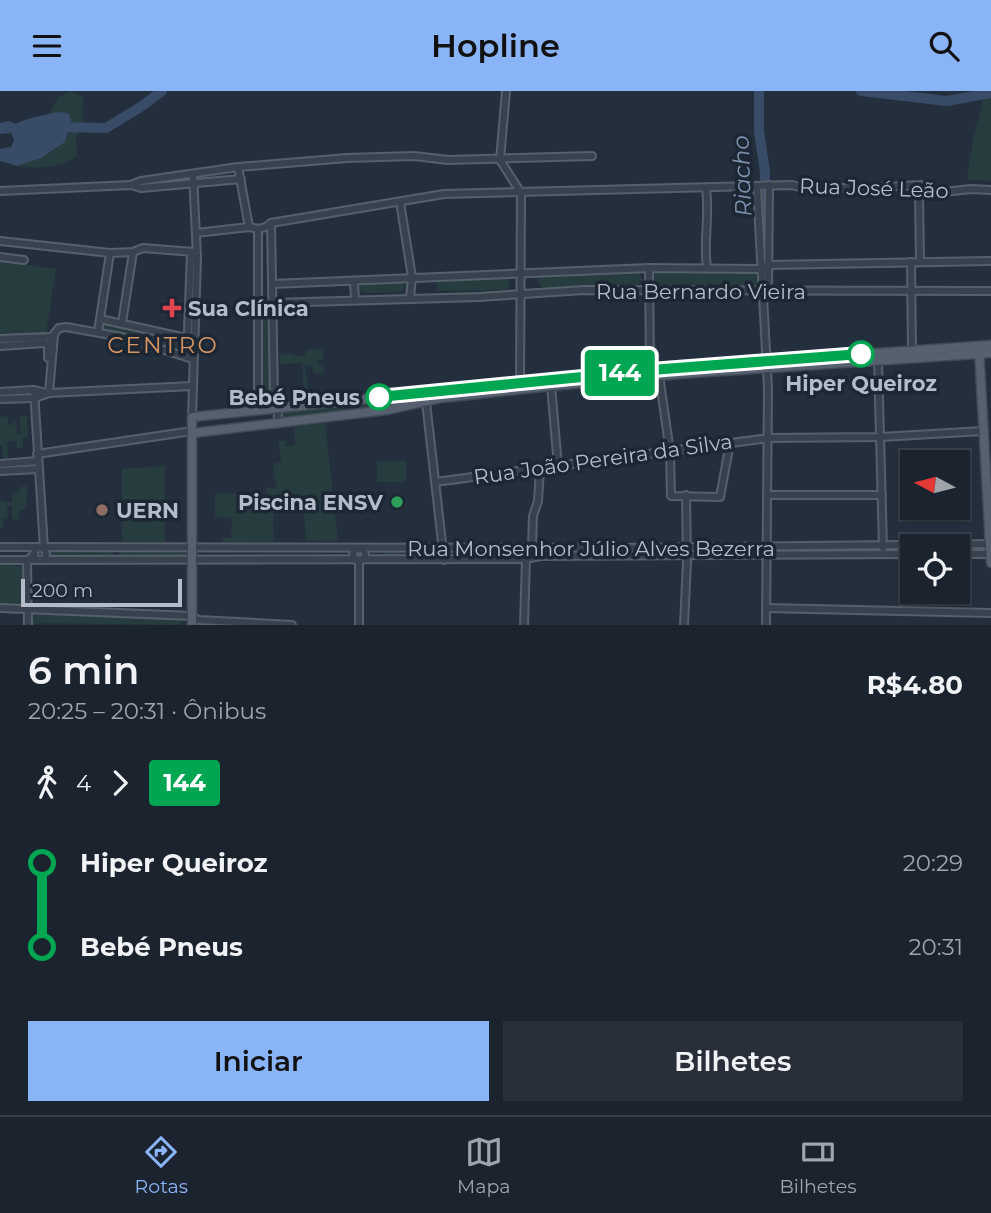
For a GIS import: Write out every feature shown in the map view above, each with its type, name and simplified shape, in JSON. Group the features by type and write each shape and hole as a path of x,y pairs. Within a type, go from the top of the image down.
{"main road":[{"path":"766,364 878,361 979,350 991,345"},
{"path":"979,350 987,420 983,431 991,563"},
{"path":"192,432 383,411 441,398 650,370 766,364 912,351 979,350 991,353"},
{"path":"192,620 192,417 386,396 551,386 659,375 679,370"},
{"path":"383,411 381,405 386,396"},
{"path":"376,397 383,411"}],"street":[{"path":"506,91 500,160 520,193 520,386"},
{"path":"0,191 131,185 141,181 238,167 396,156 500,160 592,156"},
{"path":"238,167 249,227"},
{"path":"192,417 190,358 196,233 193,174"},
{"path":"131,185 141,188 240,179"},
{"path":"766,625 769,437 765,300 769,185"},
{"name":"Rua José Leão","path":"258,229 271,223 444,194 706,189 769,185 861,188 921,185 935,193 991,190"},
{"path":"757,187 760,269 766,292"},
{"path":"706,189 709,213 704,249 708,268"},
{"path":"920,262 919,193 935,193"},
{"path":"400,202 412,277 410,298"},
{"path":"271,223 274,399 278,414 277,423"},
{"path":"196,233 249,227 258,229 258,410"},
{"path":"0,241 110,253 133,252 143,248 194,254"},
{"path":"122,323 133,252"},
{"path":"98,332 110,253"},
{"path":"0,257 24,260"},
{"name":"Rua Bernardo Vieira","path":"258,280 265,283 354,281 649,268 760,269 768,265 991,261"},
{"path":"911,262 912,351"},
{"path":"649,268 650,370"},
{"path":"354,281 355,300"},
{"name":"Rua Bernardo Vieira","path":"258,300 264,296 272,301 355,300 648,290 991,291"},
{"path":"100,319 191,343"},
{"path":"34,554 35,559 43,561 47,554 42,548 38,462 40,393 54,334 59,328 66,327 98,332 190,358"},
{"path":"0,339 50,337 52,347"},
{"path":"0,346 45,343 48,346 46,390 0,400"},
{"path":"878,361 883,551"},
{"path":"659,375 670,452 671,496 720,496 730,443"},
{"path":"0,392 40,393 192,386"},
{"path":"551,386 558,466"},
{"path":"426,402 444,560"},
{"name":"Rua João Pereira da Silva","path":"435,482 769,437 881,437 983,431"},
{"path":"0,471 192,432"},
{"path":"0,464 38,462"},
{"path":"524,625 526,559 532,547 533,516 538,501 540,469"},
{"path":"684,625 686,495"},
{"path":"768,495 882,495"},
{"name":"Rua Monsenhor Júlio Alves Bezerra","path":"0,547 532,547 686,551 883,551 990,544"},
{"path":"28,625 27,561 42,548"},
{"path":"116,548 116,560"},
{"path":"283,561 284,548"},
{"path":"302,548 302,561"},
{"path":"359,548 352,553 354,559 359,561 359,625"},
{"name":"Rua Monsenhor Júlio Alves Bezerra","path":"0,560 526,559 540,556 686,551"},
{"name":"Rua Monsenhor Júlio Alves Bezerra","path":"883,551 900,553"},
{"path":"970,554 990,554"},
{"path":"0,619 1,608 27,608 292,625"},
{"path":"766,608 991,613"}],"green space":[{"path":"72,91 84,98 84,124 76,137 77,156 57,165 17,166 37,159 63,142 68,135 69,114 50,113 58,97"},
{"path":"986,91 991,91 991,181 971,180 967,178 974,134"},
{"path":"0,261 56,269 46,334 0,337"},
{"path":"638,272 643,279 638,285 542,288 537,281 542,275"},
{"path":"756,272 757,286 658,285 654,284 654,274"},
{"path":"505,278 510,283 505,290 437,291 437,279"},
{"path":"402,282 405,287 402,292 363,293 359,290 362,284"},
{"path":"261,300 269,301 270,404 265,406 261,404"},
{"path":"105,324 183,340 184,346 178,350 144,341 142,338 104,331"},
{"path":"323,349 323,360 318,360 317,364 323,365 324,373 313,374 313,366 305,366 309,397 282,399 281,390 282,397 304,395 302,363 280,364 280,355 292,353 304,357 306,350"},
{"path":"377,401 378,407 280,419 279,412"},
{"path":"8,416 8,425 16,421 17,435 21,434 20,416 27,416 28,437 23,438 23,448 17,448 16,441 7,442 8,459 3,460 0,417"},
{"path":"325,423 338,541 306,541 304,513 273,514 274,542 223,542 223,538 231,538 232,518 215,517 215,493 252,494 253,510 268,508 266,488 276,487 273,464 281,462 278,441 285,441 286,446 295,445 294,426"},
{"path":"406,461 406,482 377,482 377,462"},
{"path":"165,466 165,542 122,542 122,469"},
{"path":"27,486 26,507 19,511 19,519 12,519 12,506 7,506 8,519 3,519 3,527 0,528 0,498 2,501 12,502 12,494 20,491 20,487"},
{"path":"384,550 438,551 439,556 384,557"},
{"path":"520,550 520,556 447,554 449,551"},
{"path":"50,551 114,553 111,557 50,557"},
{"path":"119,551 184,551 188,556 121,556"},
{"path":"0,565 23,566 22,604 0,603"},
{"path":"31,612 181,619 181,625 31,625"}],"water":[{"path":"61,112 69,114 71,121 65,142 41,158 17,166 0,161 0,149 11,147 14,140 11,133 0,134 0,123 9,121 16,124"}],"waterway":[{"name":"Riacho","path":"58,127 106,128 162,91"},
{"name":"Riacho","path":"759,91 759,131 765,172 764,260"},
{"name":"Riacho","path":"861,91 947,101 991,93"}],"bus line":[{"name":"144","path":"379,397 664,369 861,354"}],"place":[{"name":"Sua Clínica","path":"172,308"},
{"name":"Hiper Queiroz","path":"861,354"},
{"name":"Bebé Pneus","path":"379,397"},
{"name":"Piscina ENSV","path":"397,502"},
{"name":"UERN","path":"102,510"}],"district":[{"name":"CENTRO","path":"163,345"}]}
